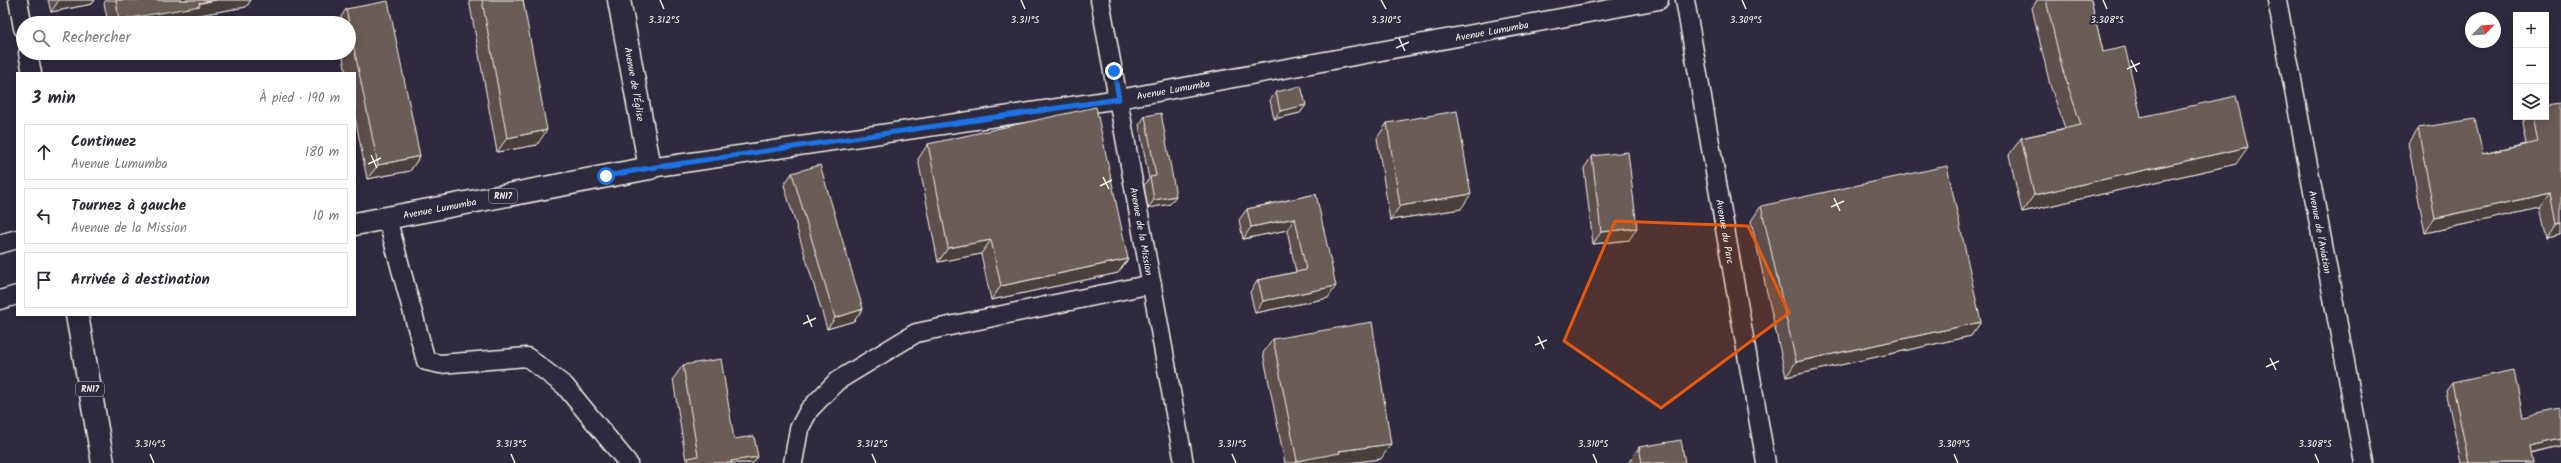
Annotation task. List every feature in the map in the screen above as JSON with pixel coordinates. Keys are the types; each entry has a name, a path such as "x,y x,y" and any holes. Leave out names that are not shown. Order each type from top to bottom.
{"main road":[{"name":"Avenue de l'Église","path":"619,0 650,168"},
{"name":"Avenue Lumumba","path":"356,224 650,168"},
{"name":"RN17","path":"77,316 103,463"}],"street":[{"path":"18,0 21,16"},
{"name":"Avenue de la Mission","path":"1100,0 1184,463"},
{"name":"Avenue Lumumba","path":"650,168 1119,99 1659,0"},
{"name":"Avenue du Parc","path":"1685,0 1766,463"},
{"name":"Avenue de l'Aviation","path":"2277,0 2364,463"},
{"path":"29,60 32,72"},
{"path":"387,218 426,361 440,364 527,356 565,386 628,463"},
{"path":"0,244 16,239"},
{"path":"793,463 799,429 809,410 837,381 916,333 1152,284"},
{"path":"0,300 16,295"}],"highlighted area":[{"path":"1615,221 1748,226 1789,313 1661,408 1564,341"}],"building":[{"path":"116,0 216,0 199,3 200,6 142,16 118,16"},
{"path":"482,0 523,0 547,130 507,138"},
{"path":"2046,0 2091,0 2103,52 2125,47 2141,117 2236,96 2248,147 2034,195 2021,138 2081,125 2062,68"},
{"path":"388,1 420,156 378,165 356,58 356,16 347,16 346,9"},
{"path":"1301,86 1306,105 1280,111 1276,92"},
{"path":"2561,104 2561,222 2557,223 2551,193 2435,218 2418,128 2475,119 2483,154 2538,142 2534,120 2549,120 2549,106"},
{"path":"1096,107 1128,259 1001,286 991,240 948,248 928,144"},
{"path":"1457,111 1471,194 1400,206 1387,123"},
{"path":"1161,113 1176,196 1154,200 1150,177 1156,176 1145,116"},
{"path":"1628,152 1637,228 1601,232 1592,156"},
{"path":"820,165 863,309 835,318 792,173"},
{"path":"1947,166 1981,322 1796,362 1761,206"},
{"path":"1316,194 1336,286 1263,301 1258,280 1306,270 1295,218 1251,227 1247,209"},
{"path":"1372,322 1391,444 1339,451 1340,453 1297,461 1273,339"},
{"path":"721,359 734,439 754,436 758,457 731,461 732,463 689,463 688,458 698,456 683,365"},
{"path":"2514,370 2523,417 2561,409 2561,439 2529,446 2532,463 2469,463 2452,383"},
{"path":"1681,440 1685,463 1642,463 1639,447"}],"route":[{"path":"606,176 650,168 1119,99 1114,71"}]}
